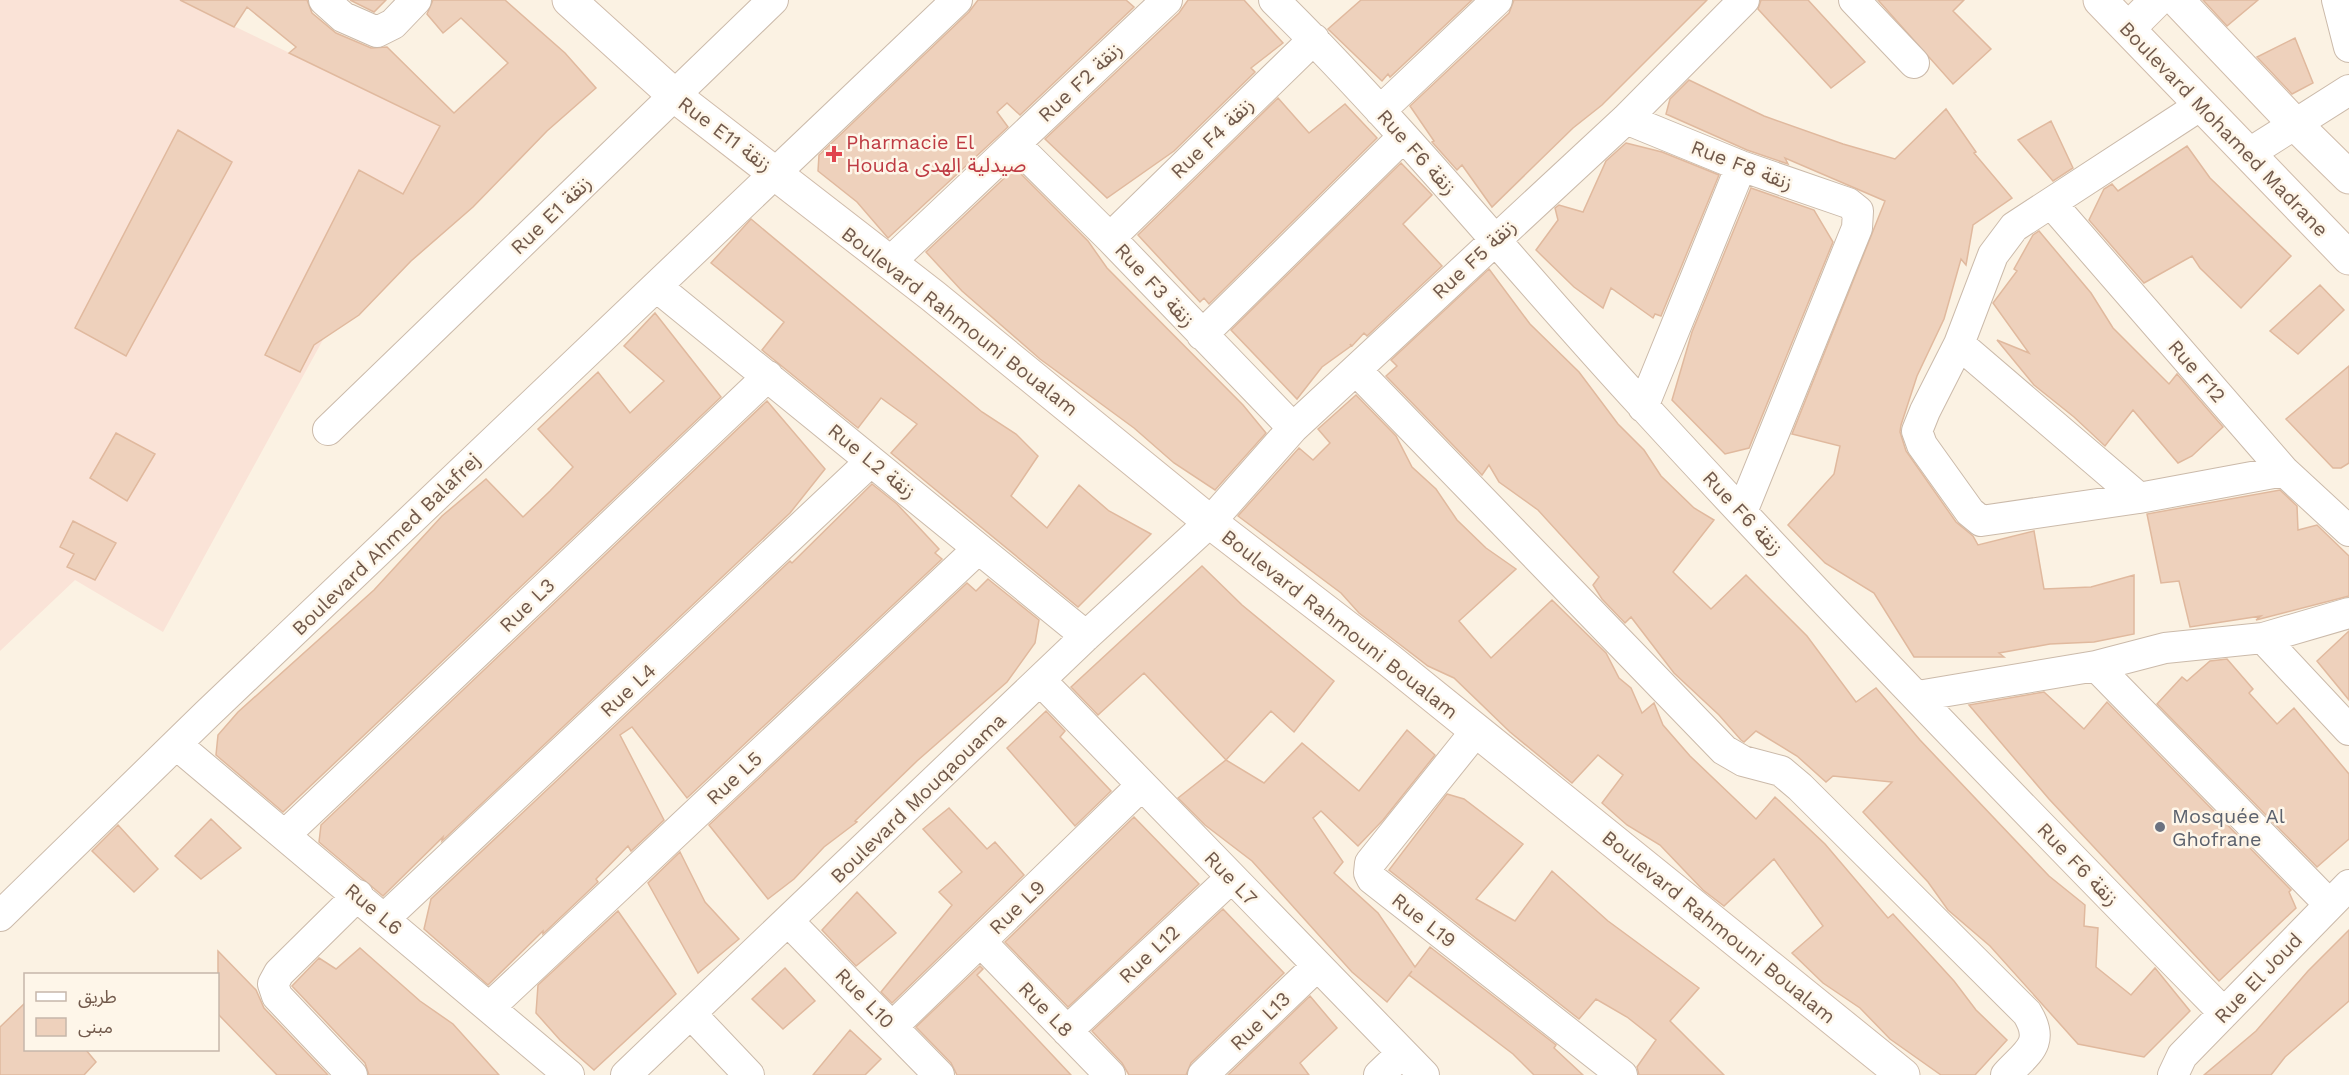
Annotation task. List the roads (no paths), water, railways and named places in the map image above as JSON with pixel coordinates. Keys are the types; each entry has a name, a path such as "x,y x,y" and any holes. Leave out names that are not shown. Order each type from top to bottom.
{"street":[{"path":"324,0 343,17 377,32 393,24 416,0"},
{"name":"Rue E11 زنقة","path":"569,0 675,96 774,175 957,0"},
{"name":"Rue E1 زنقة","path":"328,430 774,0"},
{"name":"Rue F6 زنقة","path":"1274,0 1314,39 1403,136 1643,407 2224,1013"},
{"path":"1380,111 1497,0"},
{"name":"Rue F5 زنقة","path":"1210,522 1293,428 1626,119 1744,0"},
{"path":"1854,0 1914,63"},
{"name":"Boulevard Mohamed Madrane","path":"2100,0 2349,258"},
{"path":"2128,29 2157,0"},
{"path":"2177,0 2294,123 2349,177"},
{"path":"2337,0 2349,47"},
{"name":"Rue F2 زنقة","path":"889,263 1162,2"},
{"name":"Rue F4 زنقة","path":"1110,238 1314,39"},
{"path":"2248,154 2349,90"},
{"path":"2201,105 2014,227 1993,255 1959,344 1924,411 1917,431 1922,445 1970,513 1981,521 2139,498 2284,471"},
{"name":"Rue F8 زنقة","path":"1626,119 1741,166 1848,204 1858,211 1857,228 1742,512"},
{"path":"1202,335 1403,136"},
{"name":"Rue F3 زنقة","path":"1015,144 1110,238 1293,428"},
{"path":"1643,407 1741,166"},
{"name":"Boulevard Rahmouni Boualam","path":"774,175 889,263 1903,1075"},
{"name":"Boulevard Ahmed Balafrej","path":"0,916 774,175"},
{"name":"Rue F12","path":"2052,204 2284,471 2349,531"},
{"name":"Rue L2 زنقة","path":"657,287 1086,636"},
{"path":"1959,344 2139,498"},
{"path":"1356,370 1724,750 1743,761 1781,771 1800,787 2027,1013 2037,1028 2035,1044 2006,1075"},
{"name":"Rue L3","path":"286,834 768,376"},
{"name":"Rue L4","path":"385,918 871,461"},
{"name":"Boulevard Mouqaouama","path":"626,1075 1086,636 1210,522"},
{"name":"Rue L5","path":"490,1007 978,549"},
{"path":"1918,696 2096,666 2165,648 2263,638 2349,613"},
{"path":"2263,638 2349,730"},
{"path":"2096,666 2339,895"},
{"name":"Rue L7","path":"1041,681 1424,1075"},
{"name":"Rue L19","path":"1476,731 1370,863 1369,873 1381,886 1622,1075"},
{"name":"Rue L6","path":"177,745 286,834 569,1075"},
{"name":"Rue L9","path":"892,1027 1141,786"},
{"name":"Rue L12","path":"1067,1031 1231,878"},
{"path":"352,1075 277,996 273,984 279,973 358,895"},
{"name":"Rue El Joud","path":"2173,1075 2182,1056 2339,895"},
{"name":"Rue L10","path":"789,921 939,1075"},
{"name":"Rue L8","path":"981,942 1110,1075"},
{"name":"Rue L13","path":"1203,1075 1317,966"},
{"path":"691,1014 748,1075"},
{"path":"1379,1075 1402,1053"}],"place":[{"name":"Pharmacie El Houda صيدلية الهدى","path":"834,154"},
{"name":"Mosquée Al Ghofrane","path":"2160,827"}]}
